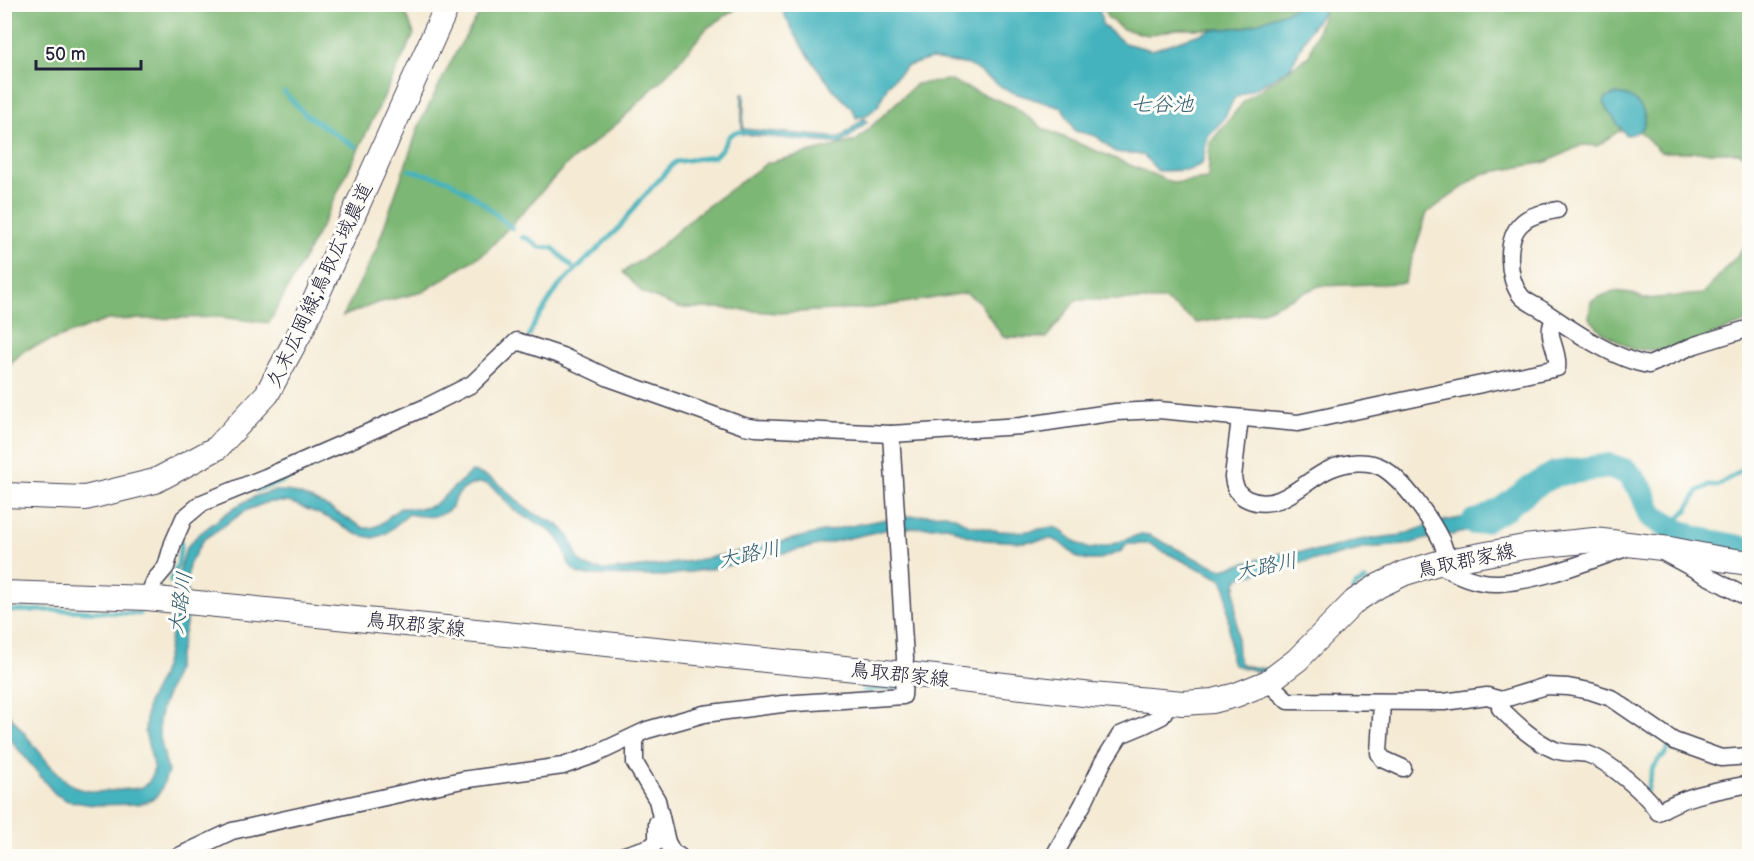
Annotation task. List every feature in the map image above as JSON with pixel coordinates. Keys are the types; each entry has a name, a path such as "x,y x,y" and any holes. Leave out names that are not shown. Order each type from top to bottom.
{"main road":[{"name":"久末広岡線;鳥取広域農道","path":"4,495 85,498 155,481 217,448 267,394 302,329 448,4"},
{"name":"鳥取郡家線","path":"4,593 192,602 1183,703 1213,701 1236,696 1268,682 1297,660 1355,601 1378,586 1405,573 1444,562 1524,548 1594,540 1644,545 1749,563"}],"street":[{"path":"1557,210 1524,220 1516,229 1511,249 1511,271 1521,296 1585,338 1634,361 1649,365 1695,345 1749,328"},
{"path":"158,599 155,580 166,567 172,543 184,518 202,503 445,398 472,384 517,341 562,356 609,378 744,426 891,434 1021,426 1116,412 1159,410 1298,423 1557,368 1550,333 1550,326 1555,318"},
{"path":"1240,418 1233,477 1234,484 1242,496 1252,501 1272,501 1298,490 1327,470 1340,465 1363,462 1375,465 1384,469 1402,485 1429,519 1442,541 1444,562"},
{"path":"179,856 232,831 462,780 563,766 594,755 647,730 709,713 782,704 903,696 905,658 891,434"},
{"path":"1644,545 1749,599"},
{"path":"1268,682 1288,702 1444,702 1487,696 1501,700 1546,686 1568,687 1611,698 1674,741 1721,758 1749,756"},
{"path":"1501,700 1500,708 1532,737 1557,751 1588,755 1641,791 1658,812 1671,804 1749,784"},
{"path":"1054,856 1120,735 1162,716 1169,702"},
{"path":"1382,702 1379,753 1383,759 1403,768"},
{"path":"635,736 635,763 657,800 667,842 673,853 679,856"},
{"path":"621,856 650,847 657,842 659,812"}],"green space":[{"path":"5,4 403,5 414,34 321,227 269,323 220,317 107,320 25,350 5,368"},
{"path":"485,5 742,5 707,28 675,66 619,122 564,167 486,252 423,292 377,303 343,316 376,250 420,123 457,50"},
{"path":"1103,5 1310,5 1276,24 1226,29 1177,29 1148,35 1123,29 1107,17"},
{"path":"1329,5 1749,5 1749,162 1739,152 1661,152 1636,128 1622,129 1597,146 1582,145 1546,162 1482,174 1427,213 1404,283 1319,286 1261,312 1197,323 1165,300 1076,300 1046,338 1003,337 979,302 966,293 872,308 777,313 719,308 679,308 643,293 623,272 656,250 698,213 767,163 856,141 916,84 948,80 1015,107 1044,129 1173,183 1208,179 1210,143 1245,100 1309,56 1325,9"},
{"path":"1749,242 1749,321 1670,351 1632,349 1602,332 1589,318 1591,301 1613,291 1631,293 1645,299 1703,294"}],"water":[{"name":"七谷池","path":"785,4 1099,5 1102,24 1124,43 1152,50 1212,30 1246,27 1293,9 1297,5 1328,5 1309,31 1291,67 1260,86 1235,97 1223,120 1208,136 1202,164 1189,170 1158,171 1143,155 1115,152 1096,136 1075,131 1062,108 1008,91 969,65 931,59 907,66 888,85 878,106 867,115 856,118 853,110 833,89 798,40 781,8"},
{"path":"742,94 744,94 743,129 840,138 864,118 867,122 841,144 742,134"},
{"path":"1616,94 1626,96 1641,107 1645,121 1636,133 1626,135 1607,110 1604,103 1606,98"},
{"path":"471,472 495,481 527,509 563,529 582,563 595,569 608,570 687,562 871,522 908,516 946,514 969,525 999,531 1022,532 1052,527 1059,529 1089,549 1107,546 1141,534 1149,535 1222,569 1287,552 1319,551 1359,540 1402,535 1438,522 1489,513 1501,505 1510,510 1492,524 1477,529 1452,535 1444,534 1405,545 1366,548 1323,559 1292,563 1239,578 1235,587 1238,657 1240,663 1246,666 1267,669 1264,673 1233,665 1226,588 1221,579 1151,544 1129,544 1122,551 1098,560 1088,560 1078,558 1052,539 1023,542 984,540 965,535 948,526 889,529 717,568 664,576 581,575 569,564 563,546 556,536 517,512 496,490 484,483 477,483 462,490 452,507 442,514 426,517 409,514 385,534 373,538 356,534 329,518 297,505 288,502 268,502 247,510 203,540 189,565 188,615 175,673 159,721 159,733 168,772 156,797 140,804 93,805 68,801 55,794 5,733 4,708 49,764 67,782 79,789 97,792 140,788 148,783 154,767 145,732 146,717 148,702 161,676 167,657 172,629 173,588 186,548 198,535 235,507 256,496 273,491 287,491 301,495 364,528 375,527 401,508 424,508 434,505"}],"waterway":[{"path":"284,92 306,115 356,147"},
{"path":"529,336 534,324 559,286 620,227 636,205 675,162 715,156 729,136 735,132 746,132"},
{"path":"409,170 448,180 478,199 512,228"},
{"path":"522,237 529,239 539,247 553,248 572,267"},
{"path":"256,490 281,482 339,454"},
{"path":"1744,465 1750,464"},
{"name":"大路川","path":"1474,522 1483,520 1503,509 1532,487 1555,474 1609,466 1627,472 1642,491 1652,516 1674,530 1695,539 1750,550"},
{"path":"1675,522 1688,509 1698,491 1708,486 1717,486 1741,471"},
{"path":"178,587 170,581 178,564 181,542"},
{"path":"1352,591 1355,586 1366,580"},
{"path":"4,611 64,610 140,614"},
{"path":"863,691 896,687"},
{"path":"1647,791 1652,770 1671,744"}]}
